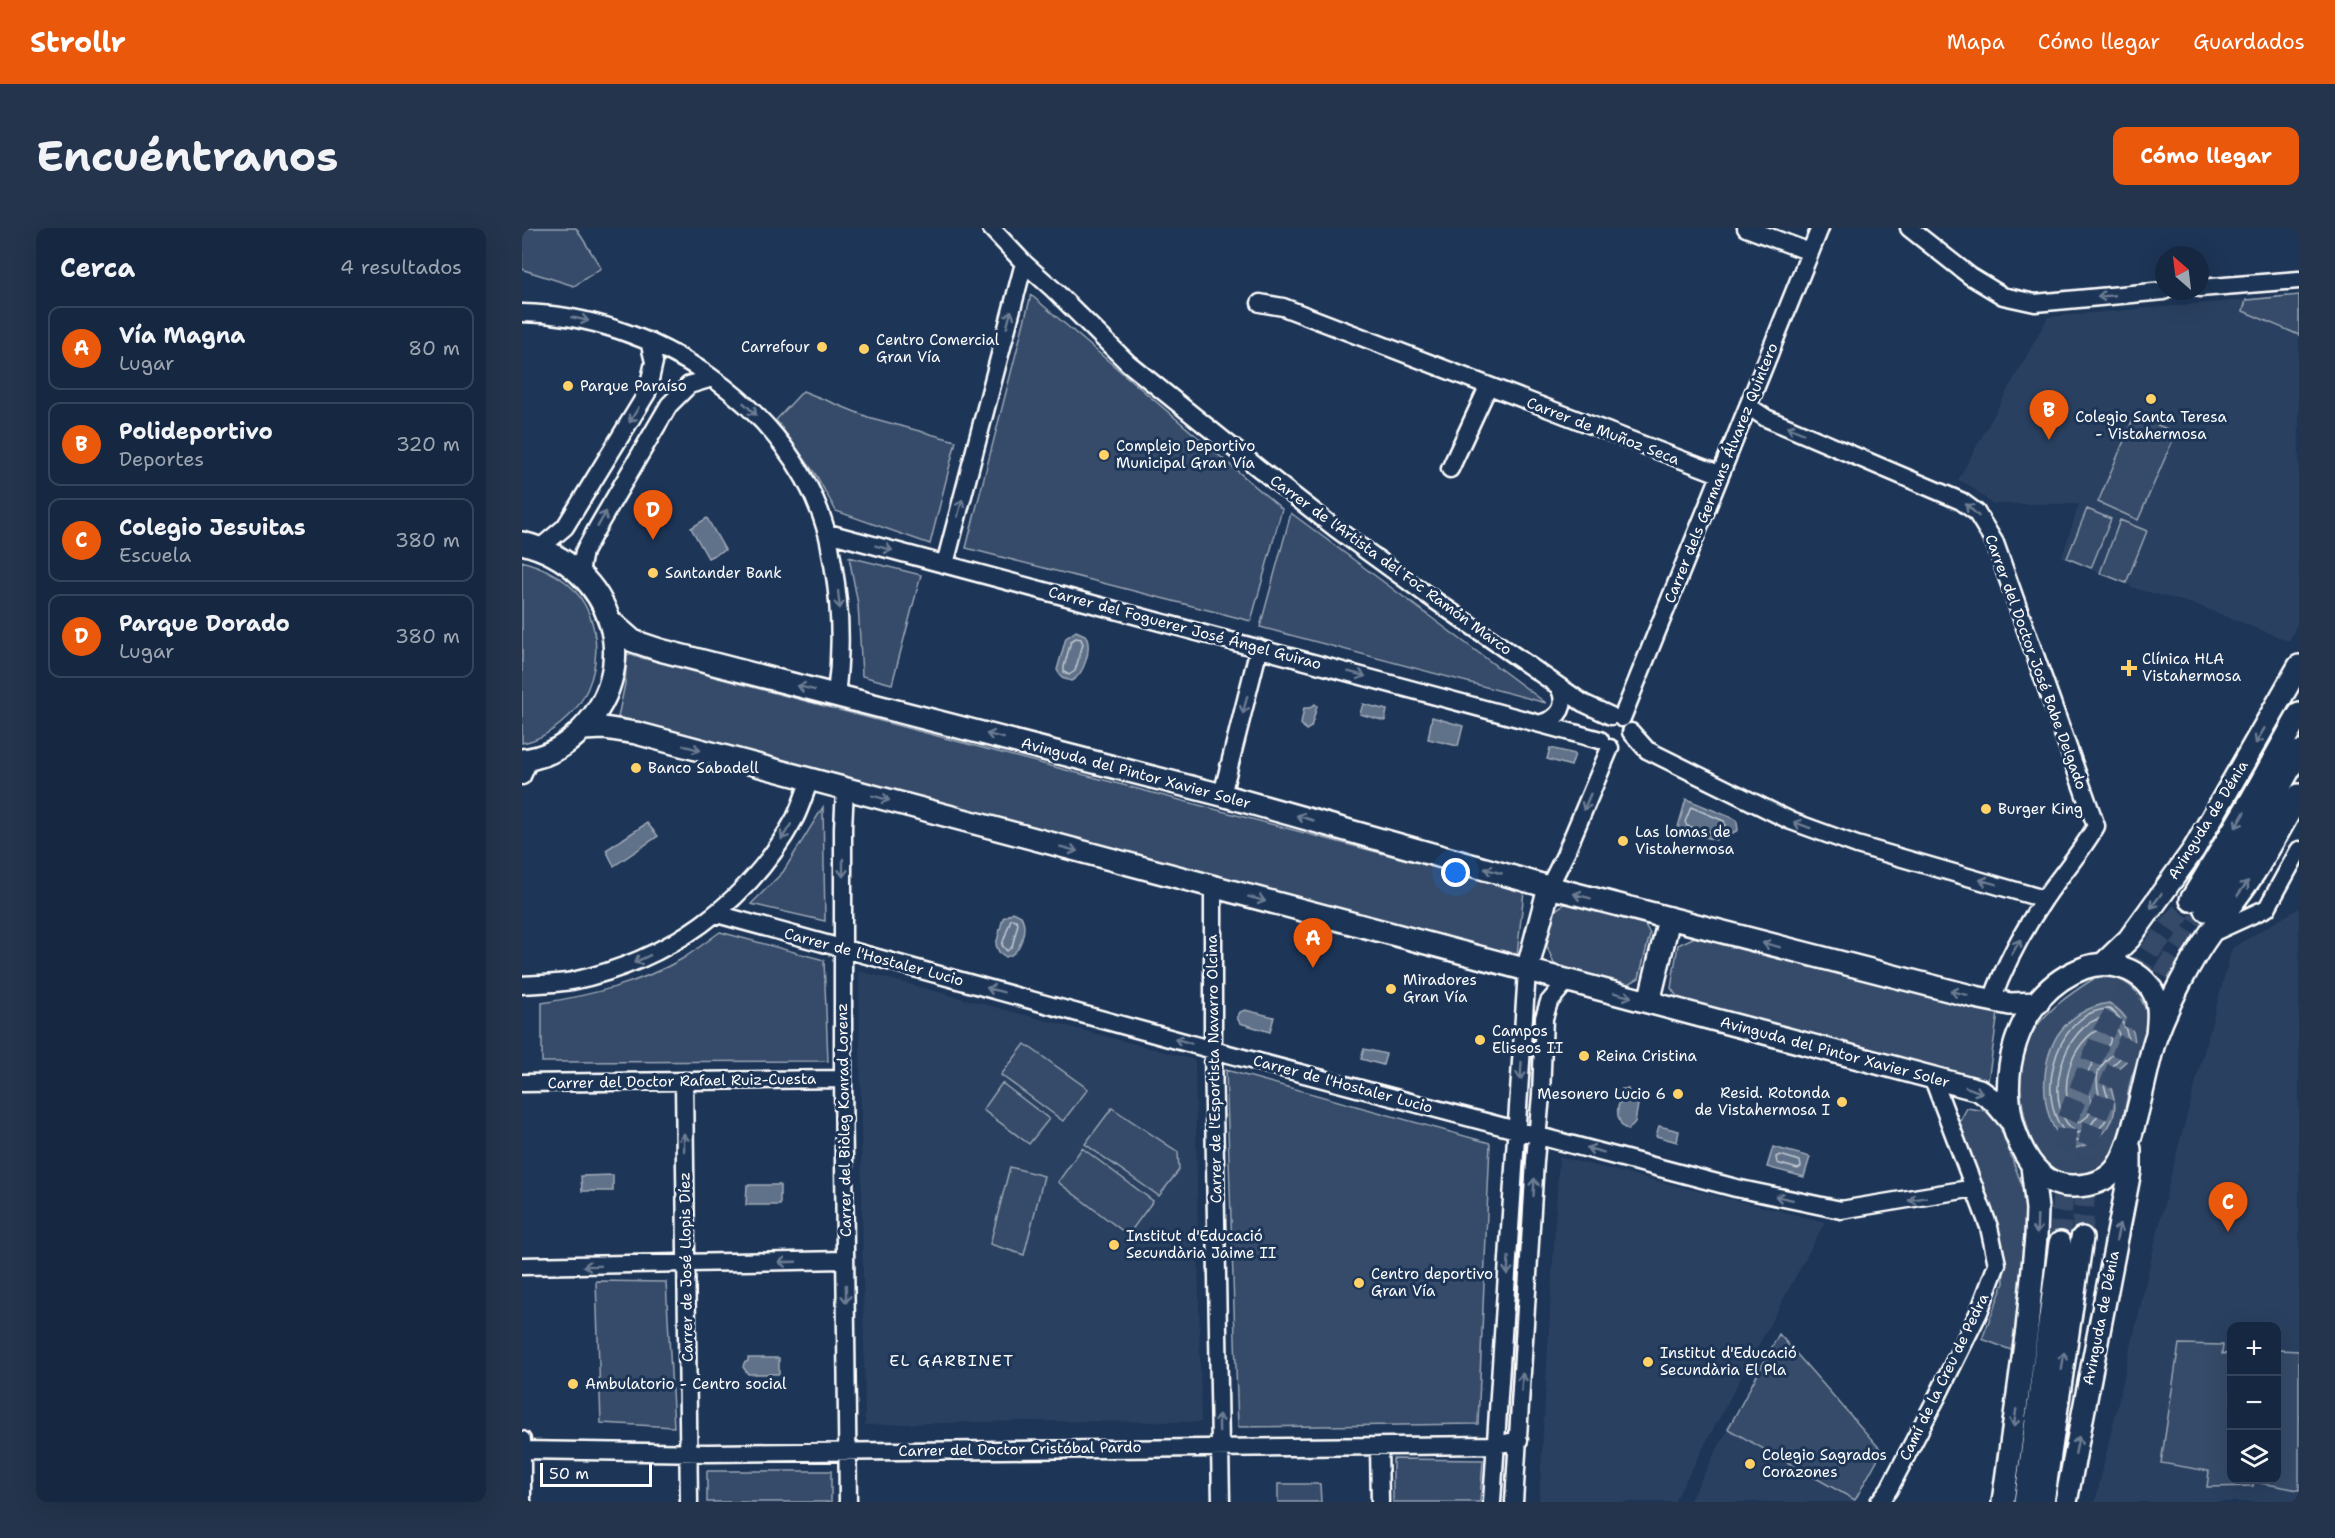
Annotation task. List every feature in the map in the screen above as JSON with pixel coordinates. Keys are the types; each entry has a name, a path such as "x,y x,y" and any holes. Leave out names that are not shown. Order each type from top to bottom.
{"main road":[{"path":"524,765 558,748 583,729 594,716 609,685 613,668 614,644 609,620 597,594 580,572 555,554 531,545"},
{"name":"Avinguda del Pintor Xavier Soler","path":"609,620 633,641 660,650 1222,795 1669,919 1992,1000 2010,1004 2038,1003"},
{"name":"Avinguda de Dénia","path":"2103,964 2129,939 2194,849 2299,666"},
{"name":"Avinguda de Dénia","path":"2299,714 2199,905 2252,837 2299,752"},
{"name":"Avinguda del Pintor Xavier Soler","path":"583,729 604,728 636,733 1978,1090 1994,1101 2010,1120"},
{"name":"Avinguda de Dénia","path":"2157,1034 2158,1006 2149,986 2134,972 2116,965 2103,964 2083,968 2057,983 2038,1003 2023,1026 2013,1048 2007,1076 2010,1120 2032,1166 2053,1183 2068,1186 2092,1184 2105,1179 2116,1170 2131,1133 2157,1034 2178,987 2209,935 2254,873 2299,795"},
{"name":"Carrer dels Germans Álvarez Quintero","path":"1527,971 1549,887"},
{"path":"1649,1002 1669,919"},
{"name":"Avinguda de Dénia","path":"2066,1502 2130,1171 2131,1133"},
{"name":"Avinguda de Dénia","path":"2003,1502 2027,1329 2036,1237 2037,1209 2032,1166"},
{"name":"Avinguda de Dénia","path":"2043,1502 2082,1238"},
{"path":"2025,1502 2060,1243"}],"street":[{"name":"Carrer de l'Artista del Foc Ramón Marco","path":"991,228 1128,363 1257,467 1399,575 1584,703 1609,729"},
{"path":"1746,228 1810,252"},
{"name":"Carrer dels Germans Álvarez Quintero","path":"1549,887 1564,857 1609,729 1748,406 1820,228"},
{"path":"1909,228 1970,276 2003,296 2035,303 2155,292"},
{"path":"945,564 1024,263"},
{"path":"2209,287 2299,280"},
{"name":"Carrer de Muñoz Seca","path":"1260,303 1282,307 1719,474"},
{"path":"522,313 577,318 614,327 649,341 685,360 712,378 762,422 804,479 828,533 841,616 840,669 836,695"},
{"path":"531,545 565,527 647,393 654,362 649,341"},
{"path":"580,572 584,552 669,405 689,385 712,378"},
{"path":"1450,469 1488,387"},
{"name":"Carrer del Doctor José Babe Delgado","path":"1748,406 1766,417 1961,501 1976,512 1995,543 2096,826 2082,849 2044,899 2003,970 1992,1000"},
{"name":"Carrer del Foguerer José Ángel Guirao","path":"828,533 1542,723 1609,729"},
{"path":"1222,795 1259,648"},
{"path":"1542,723 1553,720 1559,714 1563,702 1559,687"},
{"path":"1609,729 1630,726 1631,732 1647,750 1791,821 1857,845 2044,899"},
{"path":"1609,729 1625,746 1631,732"},
{"path":"522,985 570,981 623,968 672,945 717,914 747,885 773,853 795,817 810,780"},
{"name":"Carrer del Biòleg Konrad Lorenz","path":"845,789 842,949 848,1502"},
{"path":"2209,935 2267,908 2299,849"},
{"name":"Carrer de l'Esportista Navarro Olcina","path":"1213,887 1213,1050 1221,1502"},
{"name":"Carrer de l'Hostaler Lucio","path":"717,914 1213,1050 1737,1188 1841,1210 1975,1188"},
{"path":"1492,1502 1518,1129 1524,986 1527,971"},
{"path":"1514,1502 1544,1018 1549,1002 1566,982"},
{"name":"Camí de la Creu de Pedra","path":"1879,1502 1889,1489 1936,1399 1979,1312 1997,1264 1989,1227 1952,1134 1933,1078"},
{"name":"Carrer del Doctor Rafael Ruiz-Cuesta","path":"522,1083 843,1079"},
{"name":"Carrer de José Llopis Díez","path":"684,1081 689,1502"},
{"path":"522,1266 845,1260"},
{"path":"522,1440 522,1502"},
{"name":"Carrer del Doctor Cristóbal Pardo","path":"522,1449 688,1452 848,1451 1496,1445 1519,1440"},
{"path":"1379,1446 1380,1502"}],"shaded area":[{"path":"522,228 576,228 601,268 574,286 524,270 522,268"},
{"name":"Complejo Deportivo Municipal Gran Vía","path":"1031,295 1282,509 1251,621 966,548"},
{"name":"Colegio Santa Teresa - Vistahermosa","path":"2299,295 2299,620 2289,641 2197,605 2137,589 2062,557 2079,504 1992,504 1969,485 1958,480 2048,317"},
{"path":"2299,295 2299,335 2243,311 2246,300"},
{"path":"803,391 868,417 956,441 930,544 836,511 816,475 776,420"},
{"path":"2135,415 2176,433 2138,520 2098,502"},
{"path":"2087,509 2111,519 2091,568 2067,558"},
{"path":"1291,513 1546,703 1260,627"},
{"path":"2120,520 2147,531 2126,583 2100,573"},
{"path":"849,557 921,575 892,684 862,676 858,604"},
{"path":"522,561 556,576 567,583 580,597 589,614 596,651 594,670 579,705 551,731 534,740 522,743"},
{"path":"627,654 1524,891 1517,955 618,717 625,684"},
{"path":"823,807 825,921 751,904 783,872"},
{"path":"1566,903 1643,921 1650,934 1639,978 1627,985 1554,964 1547,946 1552,912"},
{"path":"2299,908 2299,1502 2095,1502 2171,1174 2232,948"},
{"path":"720,932 824,960 828,1061 542,1062 542,1003 631,982 682,959"},
{"path":"1695,937 1998,1013 1988,1081 1680,1001 1671,988 1678,945"},
{"path":"859,971 1195,1060 1201,1422 1020,1421 865,1425"},
{"path":"2095,978 2114,978 2130,986 2141,1000 2148,1026 2112,1152 2101,1167 2086,1174 2074,1175 2050,1167 2043,1161 2034,1146 2025,1117 2020,1067 2026,1042 2039,1022 2066,998"},
{"path":"1025,1044 1088,1089 1063,1121 1001,1075"},
{"name":"Centro deportivo Gran Vía","path":"1226,1070 1490,1143 1478,1424 1238,1427"},
{"path":"1002,1083 1049,1119 1029,1144 983,1110"},
{"path":"1112,1108 1178,1152 1179,1170 1159,1196 1085,1144"},
{"path":"1967,1108 1986,1111 2000,1127 2023,1188 2033,1229 2011,1350 1982,1339 2004,1283 2002,1242 1963,1146 1959,1123"},
{"path":"1082,1148 1153,1201 1128,1235 1058,1182"},
{"name":"Institut d'Educació Secundària El Pla","path":"1559,1157 1825,1222 1674,1502 1539,1502"},
{"path":"1010,1167 1044,1176 1024,1255 990,1244"},
{"path":"596,1281 666,1282 674,1427 601,1423"},
{"path":"1779,1334 1882,1451 1855,1500 1728,1429"},
{"path":"2179,1344 2223,1345 2222,1354 2227,1353 2227,1484 2253,1484 2253,1486 2207,1487 2209,1471 2161,1463"},
{"path":"2281,1350 2299,1351 2299,1490 2266,1484 2281,1484"},
{"name":"Colegio Sagrados Corazones","path":"1728,1429 1855,1500 1853,1502 1689,1502"},
{"path":"1393,1459 1483,1460 1480,1502 1393,1502"},
{"path":"707,1471 831,1471 831,1502 707,1502"},
{"path":"1278,1484 1320,1484 1321,1502 1278,1502"}],"water":[{"path":"707,518 725,550 708,558 691,528"},
{"path":"1076,631 1085,635 1088,654 1080,673 1071,681 1062,678 1057,670 1066,638"},
{"path":"1315,704 1317,706 1311,727 1306,730 1301,724 1304,708 1310,708"},
{"path":"1363,704 1387,710 1385,721 1360,714"},
{"path":"1432,717 1463,726 1458,746 1428,739"},
{"path":"1550,748 1575,754 1571,766 1547,759"},
{"path":"1686,799 1735,819 1738,830 1729,835 1722,833 1716,840 1680,830 1678,827"},
{"path":"647,823 658,836 614,866 606,850"},
{"path":"1013,912 1021,916 1023,921 1022,940 1016,951 1006,957 999,952 996,945 1003,918"},
{"path":"2109,1003 2127,1019 2131,1026 2134,1034 2134,1049 2130,1057 2112,1074 2110,1079 2115,1108 2110,1124 2092,1142 2076,1148 2061,1138 2048,1114 2045,1083 2049,1053 2062,1029 2072,1019 2096,1006"},
{"path":"1245,1010 1274,1017 1270,1032 1240,1023 1237,1018 1240,1012"},
{"path":"1364,1049 1386,1054 1383,1065 1361,1059"},
{"path":"1622,1089 1628,1089 1630,1095 1639,1099 1635,1122 1628,1130 1619,1120 1618,1106 1621,1100 1619,1093"},
{"path":"1659,1126 1679,1131 1677,1142 1656,1136"},
{"path":"1773,1147 1810,1157 1804,1177 1767,1167"},
{"path":"613,1175 613,1191 582,1191 581,1176"},
{"path":"747,1185 780,1185 780,1205 746,1205"},
{"path":"748,1358 779,1358 779,1374 748,1374 743,1367"}],"tunnel":[{"path":"2060,1243 2067,1120 2103,1033 2151,950 2191,900"},
{"path":"2082,1238 2087,1151 2093,1126 2140,1013 2167,967 2206,910"}],"place":[{"name":"Carrefour","path":"822,347"},
{"name":"Centro Comercial Gran Vía","path":"864,349"},
{"name":"Parque Paraíso","path":"568,386"},
{"name":"Colegio Santa Teresa - Vistahermosa","path":"2151,399"},
{"name":"Polideportivo","path":"2049,440"},
{"name":"Complejo Deportivo Municipal Gran Vía","path":"1104,455"},
{"name":"Parque Dorado","path":"653,540"},
{"name":"Santander Bank","path":"653,573"},
{"name":"Clínica HLA Vistahermosa","path":"2129,668"},
{"name":"Banco Sabadell","path":"636,768"},
{"name":"Burger King","path":"1986,809"},
{"name":"Las lomas de Vistahermosa","path":"1623,841"},
{"name":"Vía Magna","path":"1313,968"},
{"name":"Miradores Gran Vía","path":"1391,989"},
{"name":"Campos Eliseos II","path":"1480,1040"},
{"name":"Reina Cristina","path":"1584,1056"},
{"name":"Mesonero Lucio 6","path":"1678,1094"},
{"name":"Resid. Rotonda de Vistahermosa I","path":"1842,1102"},
{"name":"Colegio Jesuitas","path":"2228,1232"},
{"name":"Institut d'Educació Secundària Jaime II","path":"1114,1245"},
{"name":"Centro deportivo Gran Vía","path":"1359,1283"},
{"name":"Institut d'Educació Secundària El Pla","path":"1648,1362"},
{"name":"Ambulatorio - Centro social","path":"573,1384"},
{"name":"Colegio Sagrados Corazones","path":"1750,1464"}],"district":[{"name":"EL GARBINET","path":"952,1360"}]}
